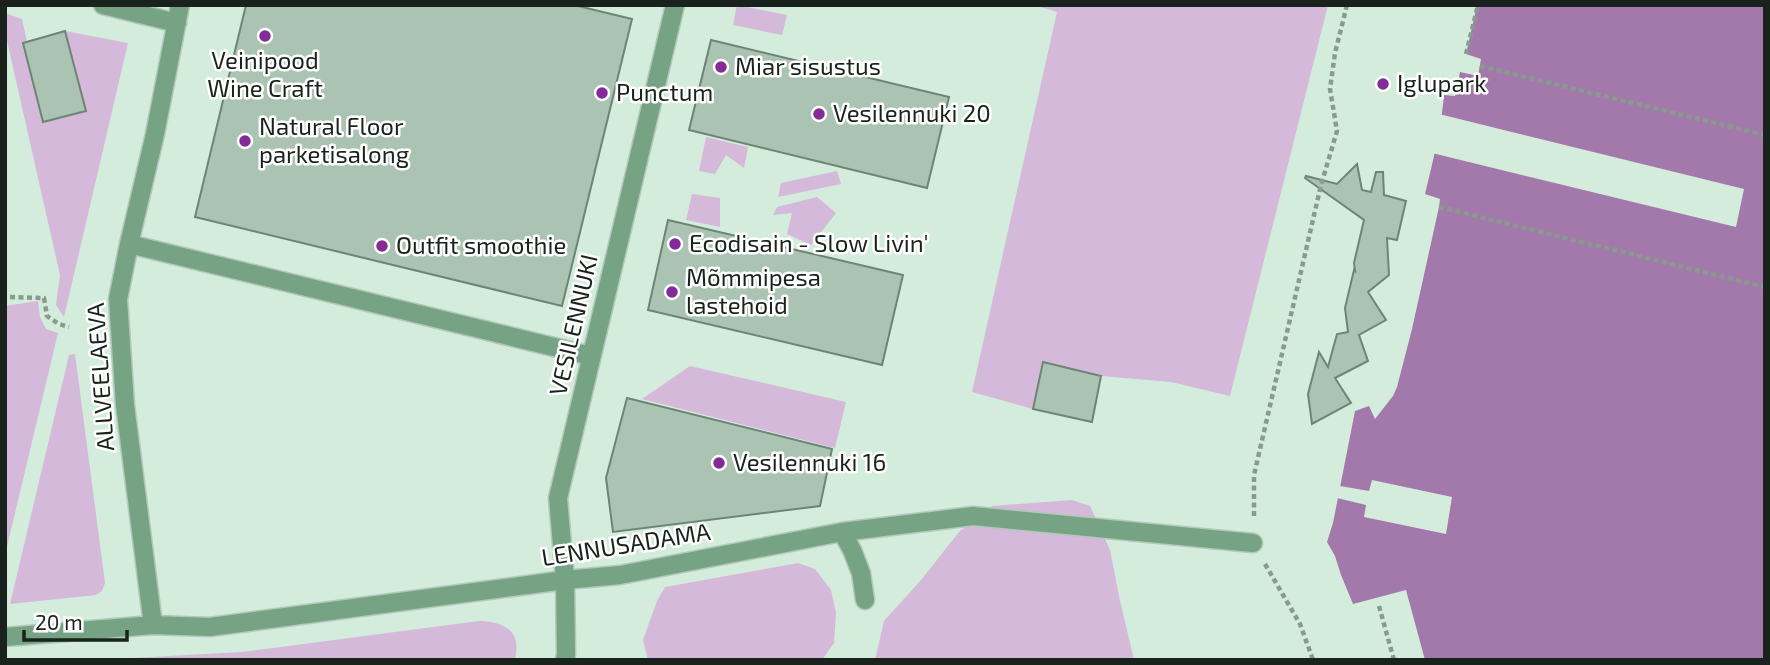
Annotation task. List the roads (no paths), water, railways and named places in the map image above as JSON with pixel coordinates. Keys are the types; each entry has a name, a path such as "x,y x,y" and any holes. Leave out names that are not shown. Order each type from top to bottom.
{"street":[{"path":"103,5 179,14"},
{"name":"VESILENNUKI","path":"565,660 565,580 558,498 675,5"},
{"name":"ALLVEELAEVA","path":"153,625 125,405 118,299 128,244 156,134 179,14"},
{"path":"128,244 592,356"},
{"name":"LENNUSADAMA","path":"5,637 153,625 210,627 620,575 842,531 973,516 1253,543"},
{"path":"842,531 861,573 865,600"}],"place":[{"name":"Veinipood Wine Craft","path":"265,36"},
{"name":"Miar sisustus","path":"721,67"},
{"name":"Iglupark","path":"1383,84"},
{"name":"Punctum","path":"602,93"},
{"name":"Vesilennuki 20","path":"819,114"},
{"name":"Natural Floor parketisalong","path":"245,141"},
{"name":"Ecodisain - Slow Livin'","path":"675,244"},
{"name":"Outfit smoothie","path":"382,246"},
{"name":"Mõmmipesa lastehoid","path":"672,292"},
{"name":"Vesilennuki 16","path":"719,463"}]}
